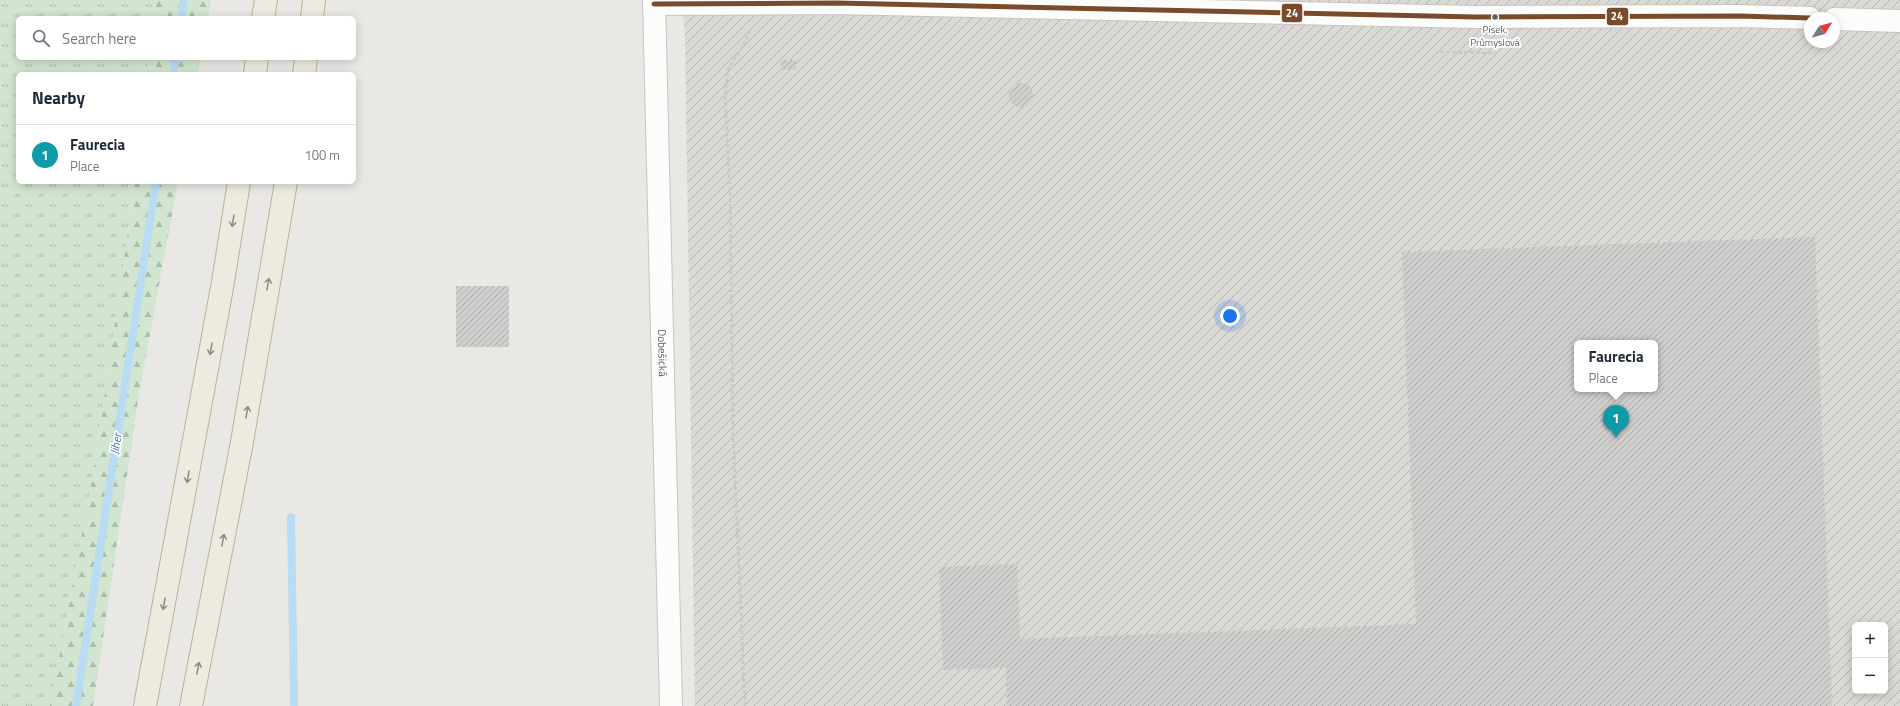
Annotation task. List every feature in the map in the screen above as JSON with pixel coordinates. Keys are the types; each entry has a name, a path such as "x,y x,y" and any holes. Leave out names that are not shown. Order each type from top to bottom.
{"highway":[{"path":"263,16 266,0"},
{"path":"312,16 314,0"},
{"path":"255,72 257,60"},
{"path":"304,72 306,60"},
{"path":"145,706 224,282 239,184"},
{"path":"191,706 242,442 286,184"}],"street":[{"path":"654,2 749,4 843,3 1475,16 1739,8 1804,17"},
{"name":"Dobešická","path":"654,2 671,706"},
{"path":"1840,19 1900,21"}],"path":[{"path":"745,706 733,429 730,189 725,99 728,69 743,46 750,30 749,4"},
{"path":"1440,52 1495,53"}],"shaded area":[{"path":"682,0 1900,0 1900,706 695,706 685,37"}],"green space":[{"path":"0,0 155,0 153,16 16,16 16,60 148,60 146,72 16,72 16,184 135,184 94,469 50,706 0,706"},
{"path":"155,0 211,0 208,16 153,16"},
{"path":"148,60 201,60 198,72 146,72"},
{"path":"135,184 178,184 139,394 93,706 50,706 94,469"}],"building":[{"path":"781,60 796,60 796,69 781,70"},
{"path":"1021,83 1030,86 1033,95 1030,104 1021,107 1012,104 1009,95 1012,86"},
{"path":"1815,237 1832,706 1007,706 1006,668 943,670 939,567 1017,564 1020,639 1416,624 1402,252"},
{"path":"456,286 509,286 509,347 456,347"}],"waterway":[{"name":"Jiher","path":"181,16 184,0"},
{"name":"Jiher","path":"173,72 175,60"},
{"name":"Jiher","path":"76,706 156,184"},
{"path":"291,517 294,706"}],"transit line":[{"name":"24","path":"654,4 836,3 1475,17 1740,16 1804,18"}],"place":[{"name":"Písek, Průmyslová","path":"1495,17"},
{"name":"Faurecia","path":"1616,438"}]}
